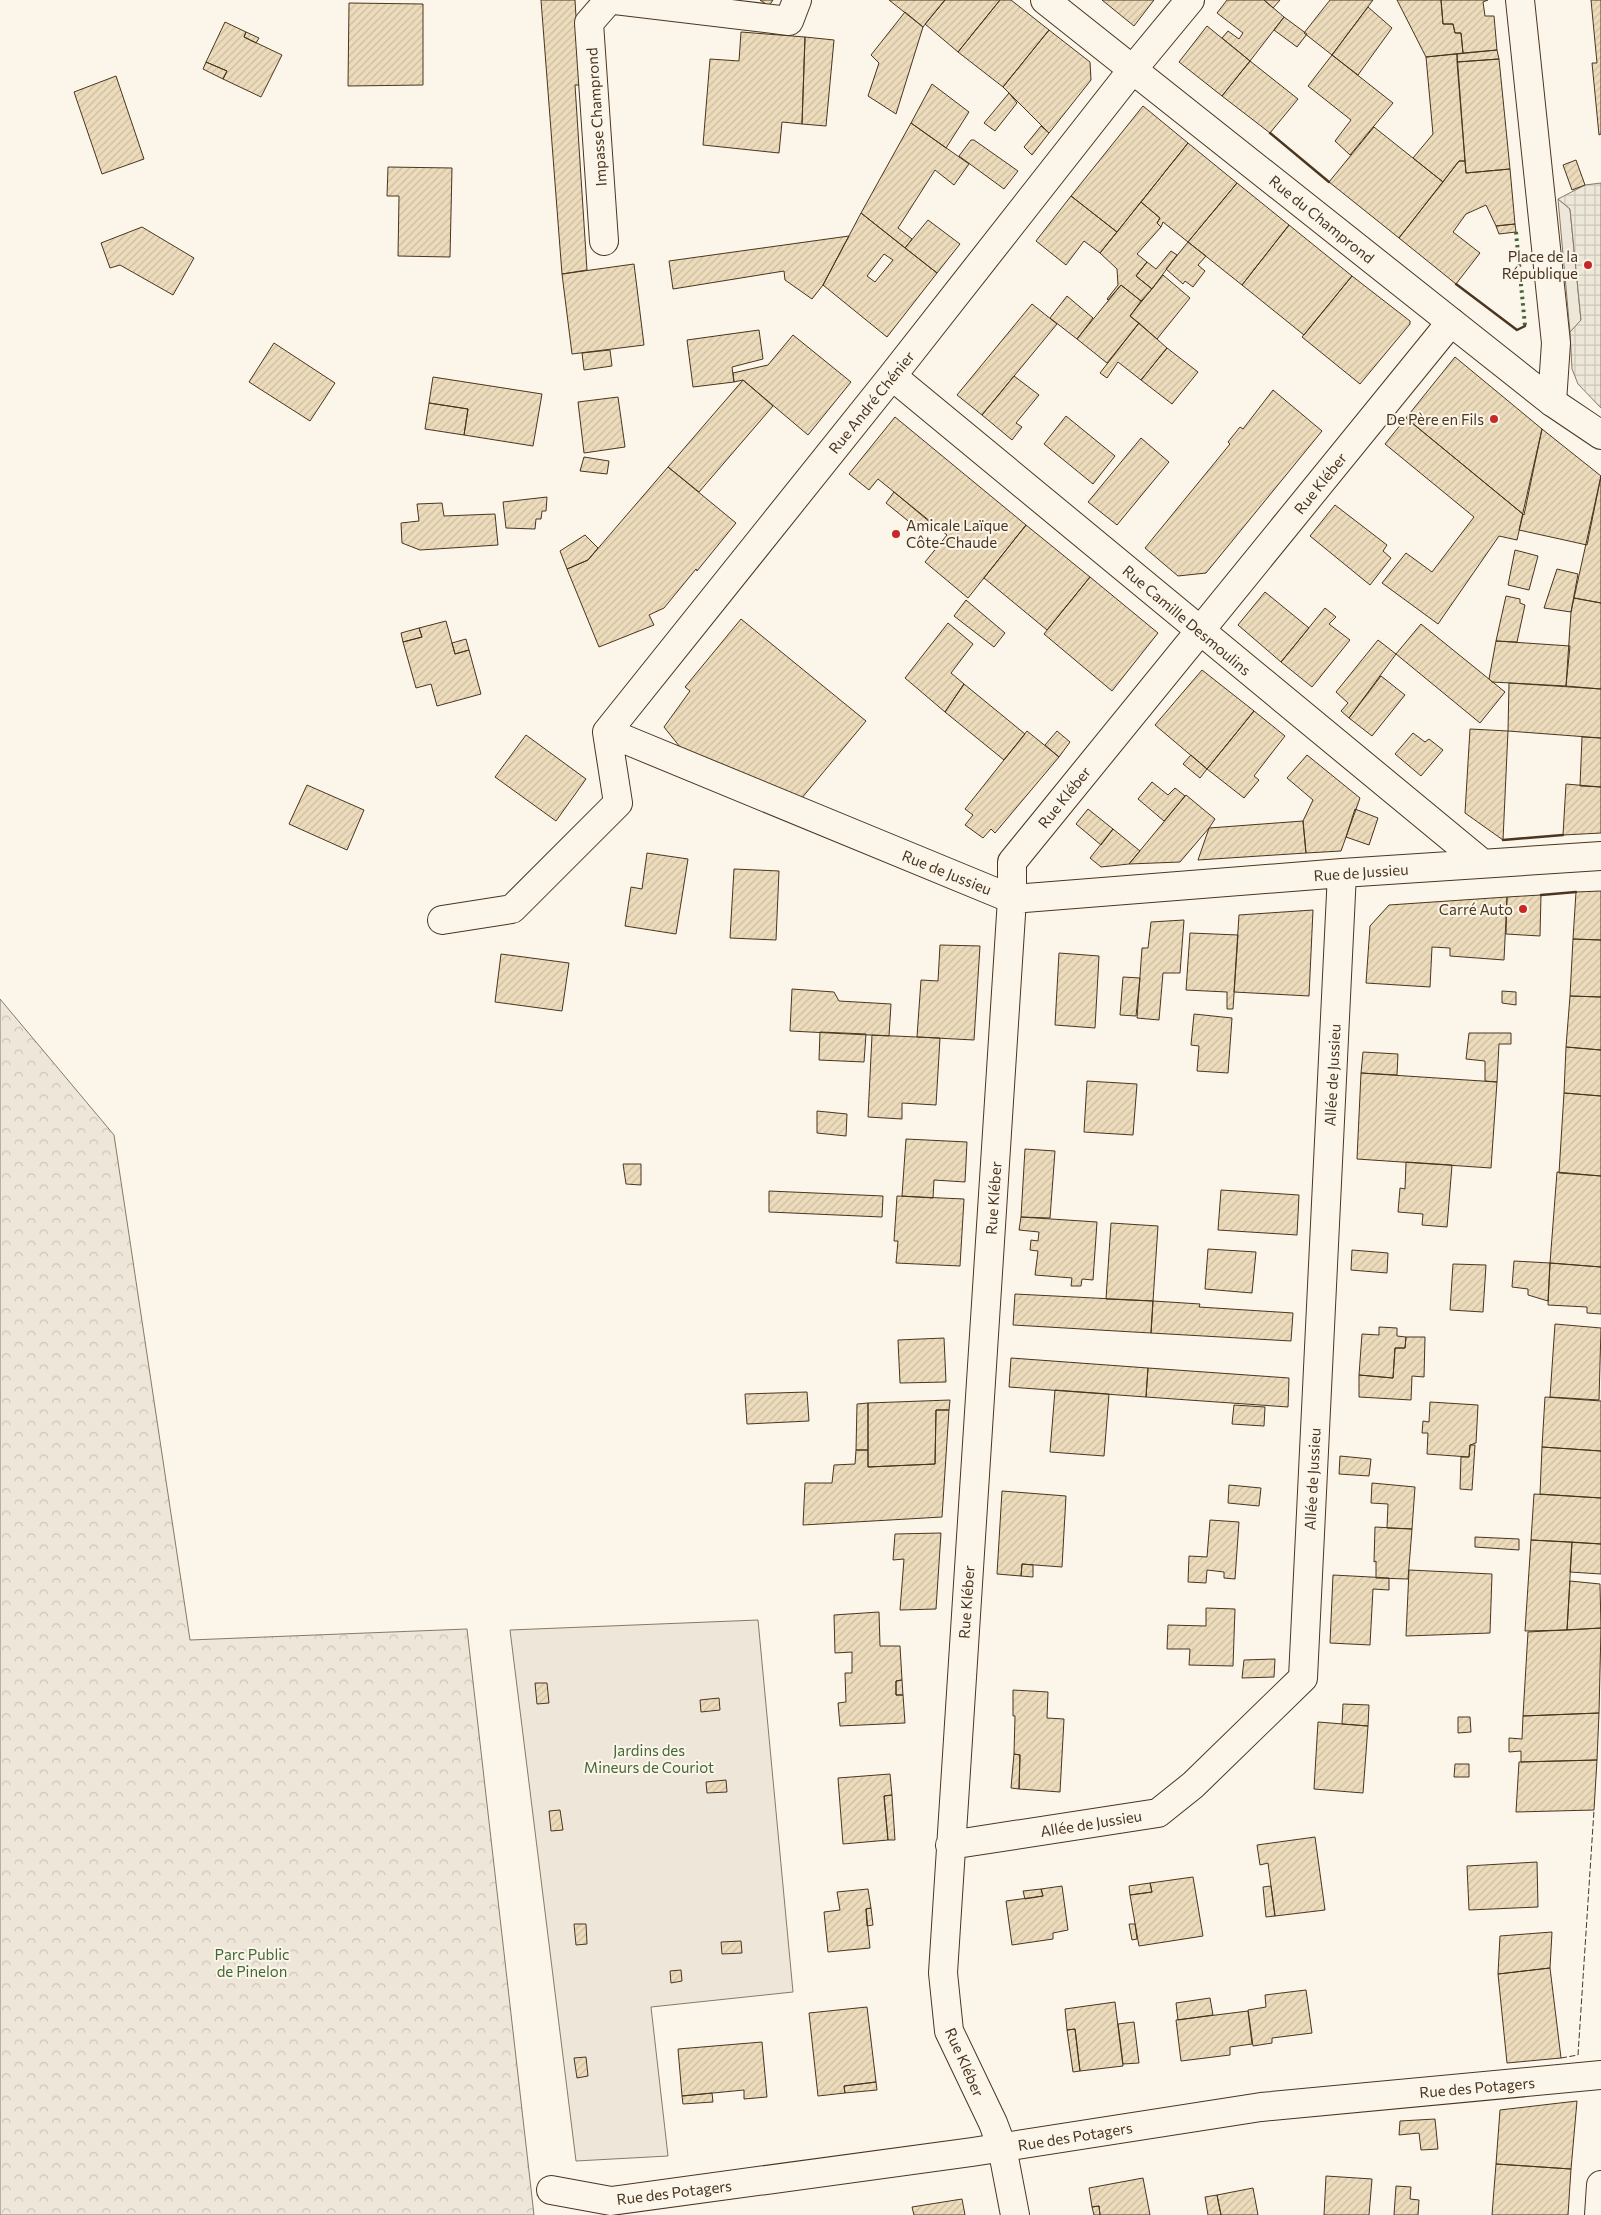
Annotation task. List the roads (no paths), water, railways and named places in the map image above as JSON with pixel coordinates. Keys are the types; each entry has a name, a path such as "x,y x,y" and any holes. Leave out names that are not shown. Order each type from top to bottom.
{"street":[{"name":"Impasse Champrond","path":"604,241 589,23 609,0"},
{"path":"615,0 789,21 797,0"},
{"name":"Rue du Champrond","path":"1045,0 1552,402 1601,435"},
{"name":"Rue André Chénier","path":"607,732 892,376 1133,69 1190,0"},
{"path":"1520,0 1556,343 1552,402"},
{"name":"Rue Kléber","path":"1015,2215 1002,2147 993,2124 948,2031 943,1972 1012,899 1012,862 1451,322"},
{"name":"Rue Camille Desmoulins","path":"892,376 1482,863"},
{"path":"442,920 512,909 618,803 607,732"},
{"name":"Rue de Jussieu","path":"607,732 1012,899 1342,872 1601,856"},
{"name":"Allée de Jussieu","path":"950,1845 1158,1813 1193,1786 1303,1678 1342,872"},
{"name":"Rue des Potagers","path":"551,2190 611,2201 1002,2147 1261,2107 1601,2076"},
{"path":"1599,2215 1601,2185"}],"place":[{"name":"Place de la République","path":"1588,265"},
{"name":"De Père en Fils","path":"1494,419"},
{"name":"Amicale Laïque Côte-Chaude","path":"896,534"},
{"name":"Carré Auto","path":"1523,909"}],"park label":[{"name":"Jardins des Mineurs de Couriot","path":"649,1758"},
{"name":"Parc Public de Pinelon","path":"252,1962"}]}
